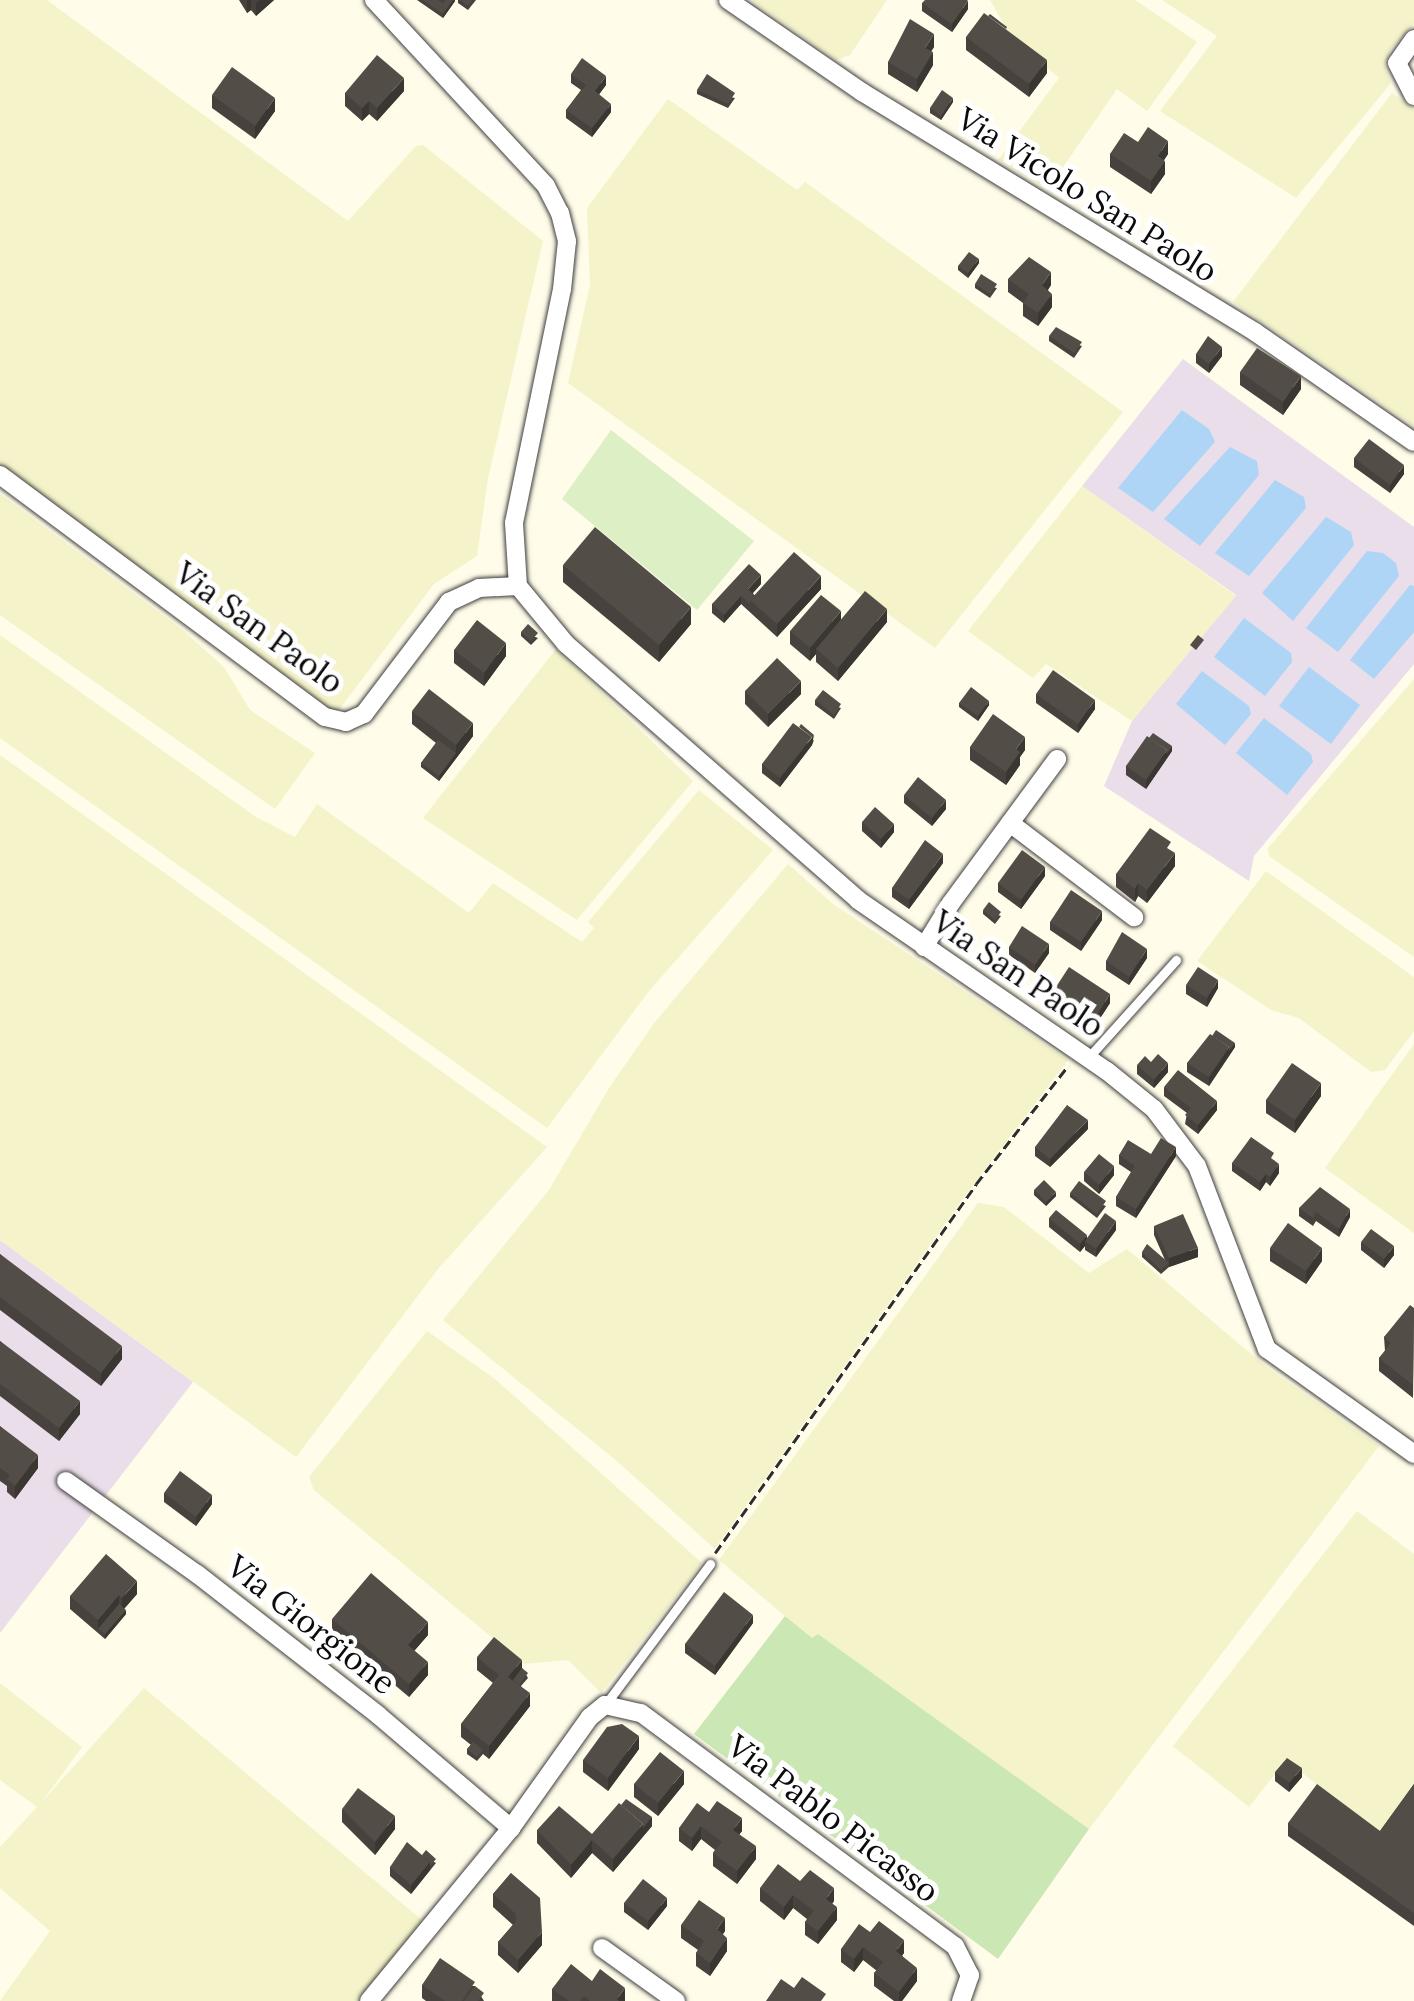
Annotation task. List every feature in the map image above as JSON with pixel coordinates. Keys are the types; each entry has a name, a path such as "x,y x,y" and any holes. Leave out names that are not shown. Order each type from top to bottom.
{"street":[{"path":"374,0 546,186 560,212 567,241 562,289 514,523 518,586"},
{"name":"Via Vicolo San Paolo","path":"728,0 862,92 1255,332 1414,442"},
{"path":"1414,38 1397,62 1414,96"},
{"name":"Via San Paolo","path":"0,476 326,717 346,722 364,714 449,602 479,588 518,586 566,644 858,900 1084,1055 1154,1109 1197,1166 1267,1349 1414,1454"},
{"path":"924,947 1057,759"},
{"path":"1010,823 1134,916"},
{"name":"Via Giorgione","path":"66,1481 197,1574 378,1714 511,1828"},
{"path":"369,2001 511,1828 590,1717 615,1706"},
{"name":"Via Pablo Picasso","path":"615,1706 641,1712 955,1946 970,1975 961,2001"},
{"path":"602,1948 676,2001"}],"lane":[{"path":"1084,1055 1176,960"},
{"path":"615,1706 710,1564"}],"path":[{"path":"710,1564 976,1184 1084,1055"}],"shaded area":[{"path":"1183,359 1414,527 1414,664 1254,856 1249,881 1104,786 1132,721 1236,595 1082,486"},
{"path":"0,1240 193,1382 0,1633"}],"green space":[{"path":"0,0 47,0 348,221 416,146 423,145 543,241 488,478 477,556 434,584 338,711 332,712 0,467"},
{"path":"751,0 887,0 850,55 836,60"},
{"path":"990,0 1135,0 1197,42 1147,111 1117,89 1048,189 998,160 1059,78 1012,38"},
{"path":"1162,0 1414,0 1414,24 1391,49 1385,65 1391,83 1296,198 1160,111 1217,36"},
{"path":"1392,93 1414,109 1414,426 1233,302"},
{"path":"668,99 797,190 805,182 1123,412 935,648 568,383 590,285 587,208"},
{"path":"611,430 754,541 697,610 562,499"},
{"path":"1082,486 1236,596 1132,721 1046,664 1033,678 968,631"},
{"path":"0,494 180,628 224,667 250,710 315,753 275,809 0,615"},
{"path":"0,635 256,817 295,837 317,804 469,913 493,883 582,942 594,928 588,922 699,790 773,850 649,991 547,1128 0,738"},
{"path":"556,649 693,781 577,920 423,818"},
{"path":"1414,679 1414,957 1269,856 1268,848"},
{"path":"0,755 547,1147 438,1269 296,1457 0,1240"},
{"path":"788,864 833,904 1068,1060 965,1196 715,1549 618,1462 443,1320 549,1190 609,1088 655,1022"},
{"path":"1266,871 1414,977 1414,1031 1385,1070 1371,1072 1299,1018 1271,1010 1197,961"},
{"path":"1414,1044 1414,1233 1325,1168"},
{"path":"978,1203 1004,1207 1089,1273 1127,1249 1269,1369 1379,1446 1089,1829 819,1635 812,1639 719,1560"},
{"path":"427,1331 495,1379 702,1563 601,1693 568,1660 524,1664 314,1490 309,1477"},
{"path":"1357,1511 1414,1554 1414,1791 1379,1834 1286,1760 1249,1807 1173,1746"},
{"path":"785,1616 812,1638 818,1634 1089,1829 998,1959 694,1734"},
{"path":"0,1683 82,1747 40,1804 144,1688 422,1920 359,2001 0,2001 50,1931 0,1888 0,1847 37,1807 0,1780"}],"water":[{"path":"1182,410 1209,429 1215,442 1153,512 1118,488"},
{"path":"1230,447 1257,461 1259,475 1200,546 1164,519"},
{"path":"1275,480 1304,497 1306,508 1249,576 1215,553"},
{"path":"1326,517 1351,532 1354,545 1293,621 1262,593"},
{"path":"1367,551 1383,553 1396,563 1399,576 1338,652 1306,628"},
{"path":"1410,585 1414,586 1414,632 1374,679 1350,660"},
{"path":"1244,618 1291,653 1292,662 1265,696 1214,657"},
{"path":"1309,667 1360,705 1331,744 1279,706"},
{"path":"1202,671 1249,706 1251,714 1225,745 1176,704"},
{"path":"1264,718 1311,754 1313,762 1287,795 1236,753"}],"building":[{"path":"423,0 443,3 453,0 443,14"},
{"path":"968,1 952,24 922,3"},
{"path":"984,13 1047,60 1029,84 966,37"},
{"path":"910,19 934,34 925,48 933,52 917,79 888,62"},
{"path":"377,55 404,78 377,108 369,101 362,108 345,93"},
{"path":"582,58 606,76 595,91 611,104 592,128 566,110 586,85 571,74"},
{"path":"232,67 275,98 255,126 212,95"},
{"path":"707,74 735,93 728,104 697,90"},
{"path":"942,90 953,98 941,116 930,108"},
{"path":"1148,127 1168,141 1158,156 1165,161 1151,181 1110,154 1124,133 1138,142"},
{"path":"969,252 979,259 968,273 958,266"},
{"path":"1029,257 1051,272 1042,285 1052,294 1038,313 1023,303 1029,294 1008,279"},
{"path":"981,274 997,284 990,294 975,284"},
{"path":"1056,327 1082,342 1074,353 1049,336"},
{"path":"1208,336 1222,347 1209,364 1196,354"},
{"path":"1257,348 1301,376 1283,402 1240,372"},
{"path":"1369,439 1404,465 1390,485 1354,458"},
{"path":"595,527 691,607 659,645 563,565"},
{"path":"794,552 821,576 777,624 750,600"},
{"path":"749,564 761,575 748,589 754,595 750,604 741,596 724,615 712,604"},
{"path":"865,591 887,609 838,668 816,649"},
{"path":"821,595 841,611 810,648 790,631"},
{"path":"477,620 506,643 484,673 454,650"},
{"path":"528,624 538,633 531,641 521,632"},
{"path":"1198,635 1204,640 1196,650 1190,645"},
{"path":"777,658 801,681 768,714 745,691"},
{"path":"1053,670 1095,700 1078,724 1036,694"},
{"path":"971,687 989,701 978,716 959,703"},
{"path":"429,689 473,723 456,745 412,711"},
{"path":"823,690 841,704 834,715 815,700"},
{"path":"993,714 1025,737 1006,772 970,747"},
{"path":"793,723 812,737 780,778 762,764"},
{"path":"1153,733 1172,746 1167,754 1149,738"},
{"path":"1147,736 1167,750 1146,780 1126,766"},
{"path":"438,740 456,753 439,776 421,763"},
{"path":"918,777 946,800 932,818 904,795"},
{"path":"875,807 894,824 881,839 862,822"},
{"path":"1150,828 1171,842 1167,848 1175,853 1147,890 1138,883 1135,889 1116,874"},
{"path":"925,840 943,854 909,900 892,888"},
{"path":"1022,850 1045,867 1021,900 998,883"},
{"path":"1071,890 1102,911 1081,942 1050,922"},
{"path":"989,902 1001,912 995,920 983,910"},
{"path":"1022,926 1049,944 1035,965 1009,947"},
{"path":"1122,932 1147,949 1129,977 1106,961"},
{"path":"1069,967 1110,994 1095,1018 1054,990"},
{"path":"1198,967 1218,980 1207,998 1186,985"},
{"path":"1216,1030 1235,1043 1229,1051 1212,1036"},
{"path":"1210,1034 1229,1047 1209,1077 1187,1063"},
{"path":"1158,1054 1168,1063 1154,1080 1137,1065 1145,1056 1151,1062"},
{"path":"1292,1063 1321,1083 1295,1120 1266,1100"},
{"path":"1178,1070 1217,1101 1198,1125 1185,1115 1191,1108 1164,1087"},
{"path":"1067,1105 1088,1120 1050,1159 1035,1147"},
{"path":"1251,1137 1274,1153 1271,1158 1279,1164 1270,1177 1266,1174 1260,1182 1232,1163"},
{"path":"1161,1138 1176,1147 1136,1209 1116,1197 1135,1166 1119,1155 1128,1140 1151,1154"},
{"path":"1099,1154 1114,1166 1099,1185 1084,1172"},
{"path":"1044,1180 1056,1192 1046,1202 1034,1190"},
{"path":"1079,1181 1106,1201 1097,1214 1070,1193"},
{"path":"1320,1187 1350,1209 1339,1229 1316,1212 1313,1218 1299,1208"},
{"path":"1056,1210 1087,1235 1080,1244 1049,1218"},
{"path":"1105,1213 1116,1221 1096,1249 1085,1241"},
{"path":"1183,1214 1198,1248 1169,1258 1154,1226"},
{"path":"1288,1223 1322,1248 1306,1271 1270,1248"},
{"path":"1371,1229 1394,1246 1384,1259 1361,1242"},
{"path":"1147,1244 1169,1263 1161,1270 1142,1252"},
{"path":"0,1254 122,1346 101,1373 0,1297"},
{"path":"1410,1305 1414,1308 1413,1385 1379,1358 1391,1343 1384,1337"},
{"path":"0,1341 80,1401 59,1428 0,1384"},
{"path":"0,1426 38,1455 15,1486 7,1479 10,1475 0,1468"},
{"path":"180,1471 212,1495 196,1517 164,1493"},
{"path":"106,1554 137,1581 98,1620 70,1596"},
{"path":"371,1573 428,1622 408,1645 428,1662 409,1684 332,1619"},
{"path":"724,1592 753,1615 715,1666 685,1644"},
{"path":"119,1604 126,1610 105,1634 98,1629"},
{"path":"494,1637 522,1660 508,1677 530,1693 489,1746 461,1724 499,1675 477,1657"},
{"path":"522,1668 528,1673 519,1685 513,1680"},
{"path":"622,1724 639,1736 608,1778 583,1760 607,1727"},
{"path":"473,1742 483,1750 477,1757 467,1749"},
{"path":"660,1752 684,1771 658,1803 634,1784"},
{"path":"1287,1758 1302,1768 1289,1783 1275,1772"},
{"path":"1317,1784 1380,1831 1414,1784 1414,1913 1288,1823"},
{"path":"358,1788 395,1816 375,1842 342,1809"},
{"path":"626,1799 652,1817 643,1828 621,1805"},
{"path":"717,1801 742,1818 733,1830 756,1846 737,1871 713,1853 722,1842 701,1826 692,1838 679,1828 697,1803 709,1812"},
{"path":"619,1803 643,1824 613,1859 592,1840 571,1865 537,1830 559,1806 592,1834"},
{"path":"407,1842 430,1862 411,1885 390,1867"},
{"path":"426,1850 436,1859 430,1866 422,1855"},
{"path":"778,1864 800,1881 810,1870 834,1888 826,1899 837,1907 818,1931 805,1922 814,1911 793,1895 784,1907 760,1888"},
{"path":"511,1873 540,1898 542,1932 518,1960 498,1942 516,1921 516,1914 493,1894"},
{"path":"643,1879 667,1898 648,1921 624,1903"},
{"path":"699,1900 725,1918 717,1929 727,1938 710,1963 696,1953 704,1941 681,1925"},
{"path":"879,1921 904,1940 896,1951 917,1968 899,1992 874,1973 883,1962 863,1947 854,1959 841,1949 859,1924 870,1932"},
{"path":"440,1958 475,1982 462,2001 445,2001 422,1985"},
{"path":"571,1964 592,1981 600,1969 625,1988 619,2001 590,2001 584,1996 580,2001 569,2001 552,1989"},
{"path":"802,1977 826,1994 821,2001 766,2001 781,1979 794,1988"},
{"path":"475,1986 484,1993 478,2001 464,2001"}]}
